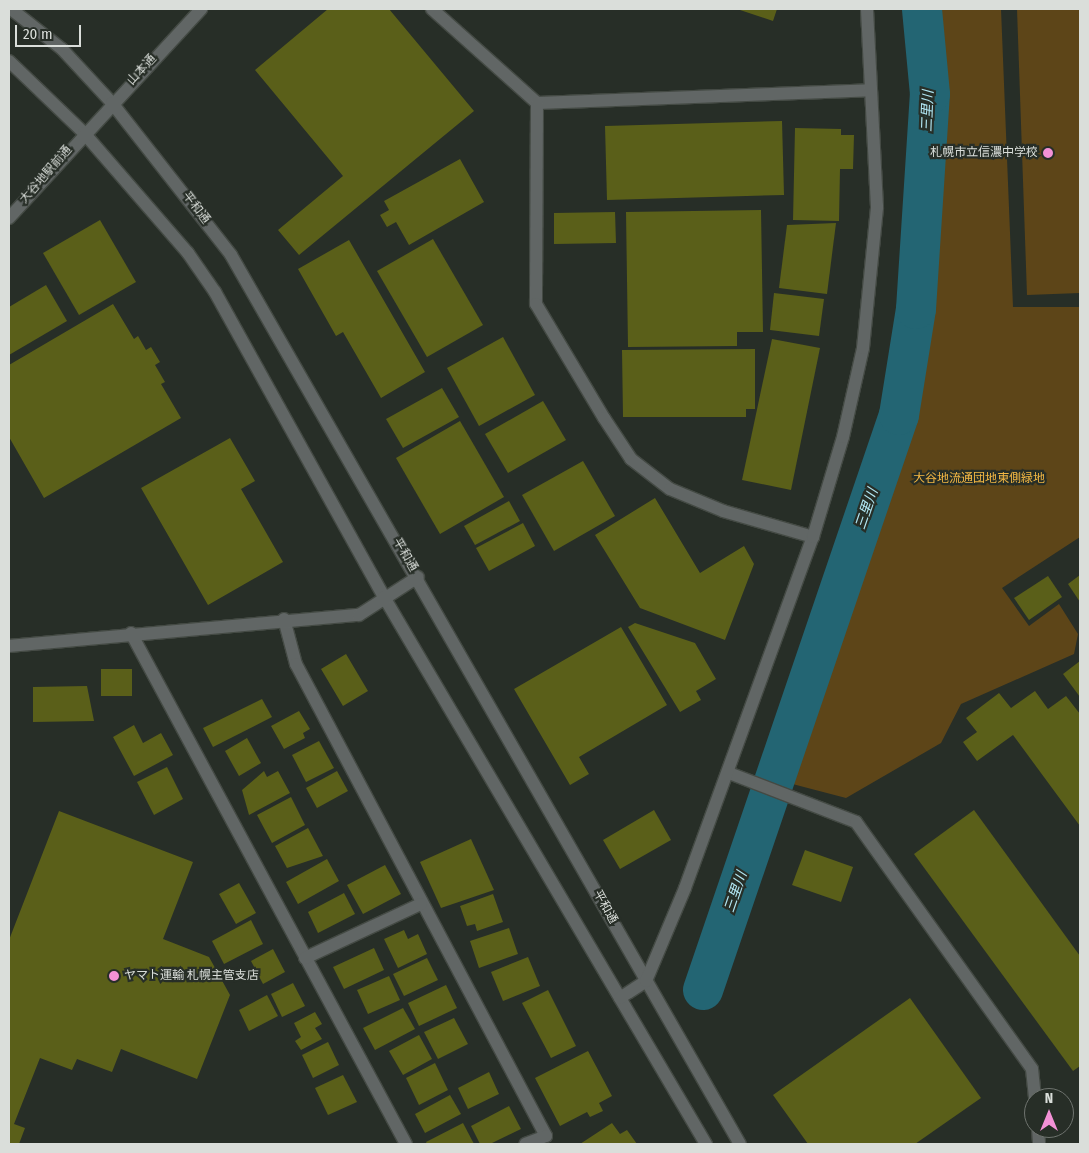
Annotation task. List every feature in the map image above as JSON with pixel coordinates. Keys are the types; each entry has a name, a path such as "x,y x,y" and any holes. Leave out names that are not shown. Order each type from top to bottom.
{"street":[{"name":"平和通","path":"11,9 62,49 112,103 231,255 418,577 740,1144"},
{"name":"山本通","path":"84,133 201,9"},
{"path":"432,9 537,103 871,90"},
{"path":"620,998 646,981 729,773 813,537 863,348 877,207 867,9"},
{"path":"9,61 84,133 188,253 215,292 384,597 706,1144"},
{"path":"537,103 536,304 604,418 631,459 670,489 723,511 813,537"},
{"name":"大谷地駅前通","path":"9,218 84,133"},
{"path":"9,646 284,619 359,615 384,597 418,577"},
{"path":"284,619 296,664 421,904 546,1136 525,1144"},
{"path":"131,633 406,1144"},
{"path":"729,773 751,785 856,822 868,836 1032,1069 1034,1088"},
{"path":"305,958 421,904"}],"green space":[{"name":"大谷地流通団地東側緑地","path":"931,9 1001,9 1013,307 1080,307 1080,537 1002,588 1029,626 1059,604 1078,634 1074,654 961,704 941,743 846,798 781,781 923,313 941,149"},
{"name":"札幌市立信濃中学校","path":"1017,9 1080,9 1080,293 1027,295"}],"building":[{"path":"328,9 389,9 474,111 299,255 278,230 343,176 255,70"},
{"path":"737,9 777,9 773,21"},
{"path":"782,121 784,195 607,200 605,126"},
{"path":"795,128 841,129 841,135 854,135 853,169 840,169 839,221 793,220"},
{"path":"460,159 484,202 409,245 396,222 387,227 380,215 389,210 384,201"},
{"path":"761,210 763,332 737,332 737,346 628,347 626,212"},
{"path":"615,212 616,243 554,244 554,213"},
{"path":"100,220 136,282 79,315 43,253"},
{"path":"836,223 827,294 779,288 787,225"},
{"path":"433,239 483,325 427,357 377,271"},
{"path":"349,240 425,372 381,398 343,332 336,336 298,269"},
{"path":"46,285 67,321 9,355 9,307"},
{"path":"774,293 824,299 819,336 770,330"},
{"path":"113,304 134,339 138,336 146,350 151,347 160,362 155,365 165,382 161,384 181,418 44,498 9,437 9,365"},
{"path":"503,337 535,395 479,426 447,368"},
{"path":"772,339 820,348 791,490 742,480"},
{"path":"755,349 755,409 746,409 746,417 623,417 622,350"},
{"path":"442,388 459,417 403,448 386,419"},
{"path":"543,401 566,440 508,473 485,434"},
{"path":"460,421 504,497 440,534 396,458"},
{"path":"230,438 255,481 241,489 283,562 208,605 141,488"},
{"path":"583,461 615,516 554,551 522,495"},
{"path":"655,498 700,573 744,546 754,564 725,640 640,608 595,535"},
{"path":"509,501 520,521 475,545 464,526"},
{"path":"523,523 535,546 489,571 476,548"},
{"path":"1080,575 1080,602 1068,584"},
{"path":"1048,576 1062,597 1029,620 1014,598"},
{"path":"635,623 695,643 716,679 696,691 701,700 680,712 628,627"},
{"path":"621,627 667,705 579,757 589,774 570,785 514,689"},
{"path":"346,654 368,691 343,706 321,669"},
{"path":"1080,661 1080,697 1063,674"},
{"path":"101,669 132,669 132,696 101,696"},
{"path":"87,686 94,721 33,722 33,687"},
{"path":"1035,691 1048,709 1066,696 1080,714 1080,826 1013,735 977,761 963,742 977,732 966,718 999,693 1011,708"},
{"path":"262,699 272,717 213,747 203,728"},
{"path":"299,711 310,729 303,733 305,738 284,749 271,726"},
{"path":"134,725 143,743 161,733 173,755 134,776 113,737"},
{"path":"247,738 261,763 239,776 225,751"},
{"path":"319,741 334,768 306,782 292,755"},
{"path":"167,767 183,799 154,815 137,782"},
{"path":"264,771 267,777 278,771 290,793 249,815 242,790"},
{"path":"337,771 348,791 317,808 306,788"},
{"path":"291,797 305,825 272,843 257,815"},
{"path":"654,810 671,840 620,869 603,840"},
{"path":"974,810 1080,956 1080,1066 1073,1071 914,854"},
{"name":"ヤマト運輸 札幌主管支店","path":"59,811 193,862 163,939 209,957 230,995 197,1079 121,1049 112,1072 77,1059 72,1070 40,1058 14,1124 25,1128 19,1144 9,1144 9,940"},
{"path":"308,828 323,856 287,868 275,846"},
{"path":"471,839 494,890 441,908 420,862"},
{"path":"805,850 853,867 841,902 792,885"},
{"path":"327,859 339,881 298,904 286,882"},
{"path":"385,865 401,894 363,914 347,885"},
{"path":"239,883 256,913 236,924 219,894"},
{"path":"344,893 355,914 318,933 308,912"},
{"path":"493,894 503,922 477,931 475,924 467,926 460,906"},
{"path":"251,920 263,944 224,964 212,941"},
{"path":"509,928 518,954 479,968 470,941"},
{"path":"404,930 408,939 418,934 427,954 398,968 384,939"},
{"path":"374,948 384,970 344,989 333,967"},
{"path":"273,949 285,972 263,984 251,961"},
{"path":"528,957 540,986 503,1001 491,972"},
{"path":"427,958 438,980 404,996 393,974"},
{"path":"389,976 400,1000 368,1014 357,990"},
{"path":"293,983 305,1006 282,1017 271,994"},
{"path":"446,985 457,1008 419,1026 408,1003"},
{"path":"548,990 576,1046 551,1058 522,1003"},
{"path":"267,995 278,1016 249,1031 239,1010"},
{"path":"910,998 981,1098 915,1144 808,1144 773,1095"},
{"path":"403,1008 415,1029 375,1050 363,1028"},
{"path":"315,1012 322,1024 315,1028 322,1039 301,1050 295,1041 301,1037 294,1023"},
{"path":"454,1018 468,1044 438,1059 424,1032"},
{"path":"419,1035 432,1059 403,1075 389,1051"},
{"path":"328,1042 339,1065 313,1078 302,1055"},
{"path":"588,1051 612,1096 599,1103 603,1111 590,1117 587,1112 560,1126 535,1078"},
{"path":"435,1063 448,1090 419,1105 406,1078"},
{"path":"489,1072 499,1094 468,1109 458,1088"},
{"path":"343,1075 357,1102 328,1115 315,1088"},
{"path":"450,1095 461,1114 425,1133 415,1114"},
{"path":"509,1106 521,1129 490,1144 480,1144 471,1126"},
{"path":"463,1123 474,1144 427,1144 426,1142"},
{"path":"612,1123 620,1134 627,1130 637,1144 580,1144"}],"waterway":[{"name":"三里川","path":"703,990 899,415 916,309 930,94 922,9"}],"place":[{"name":"札幌市立信濃中学校","path":"1048,153"},
{"name":"ヤマト運輸 札幌主管支店","path":"114,976"}]}
